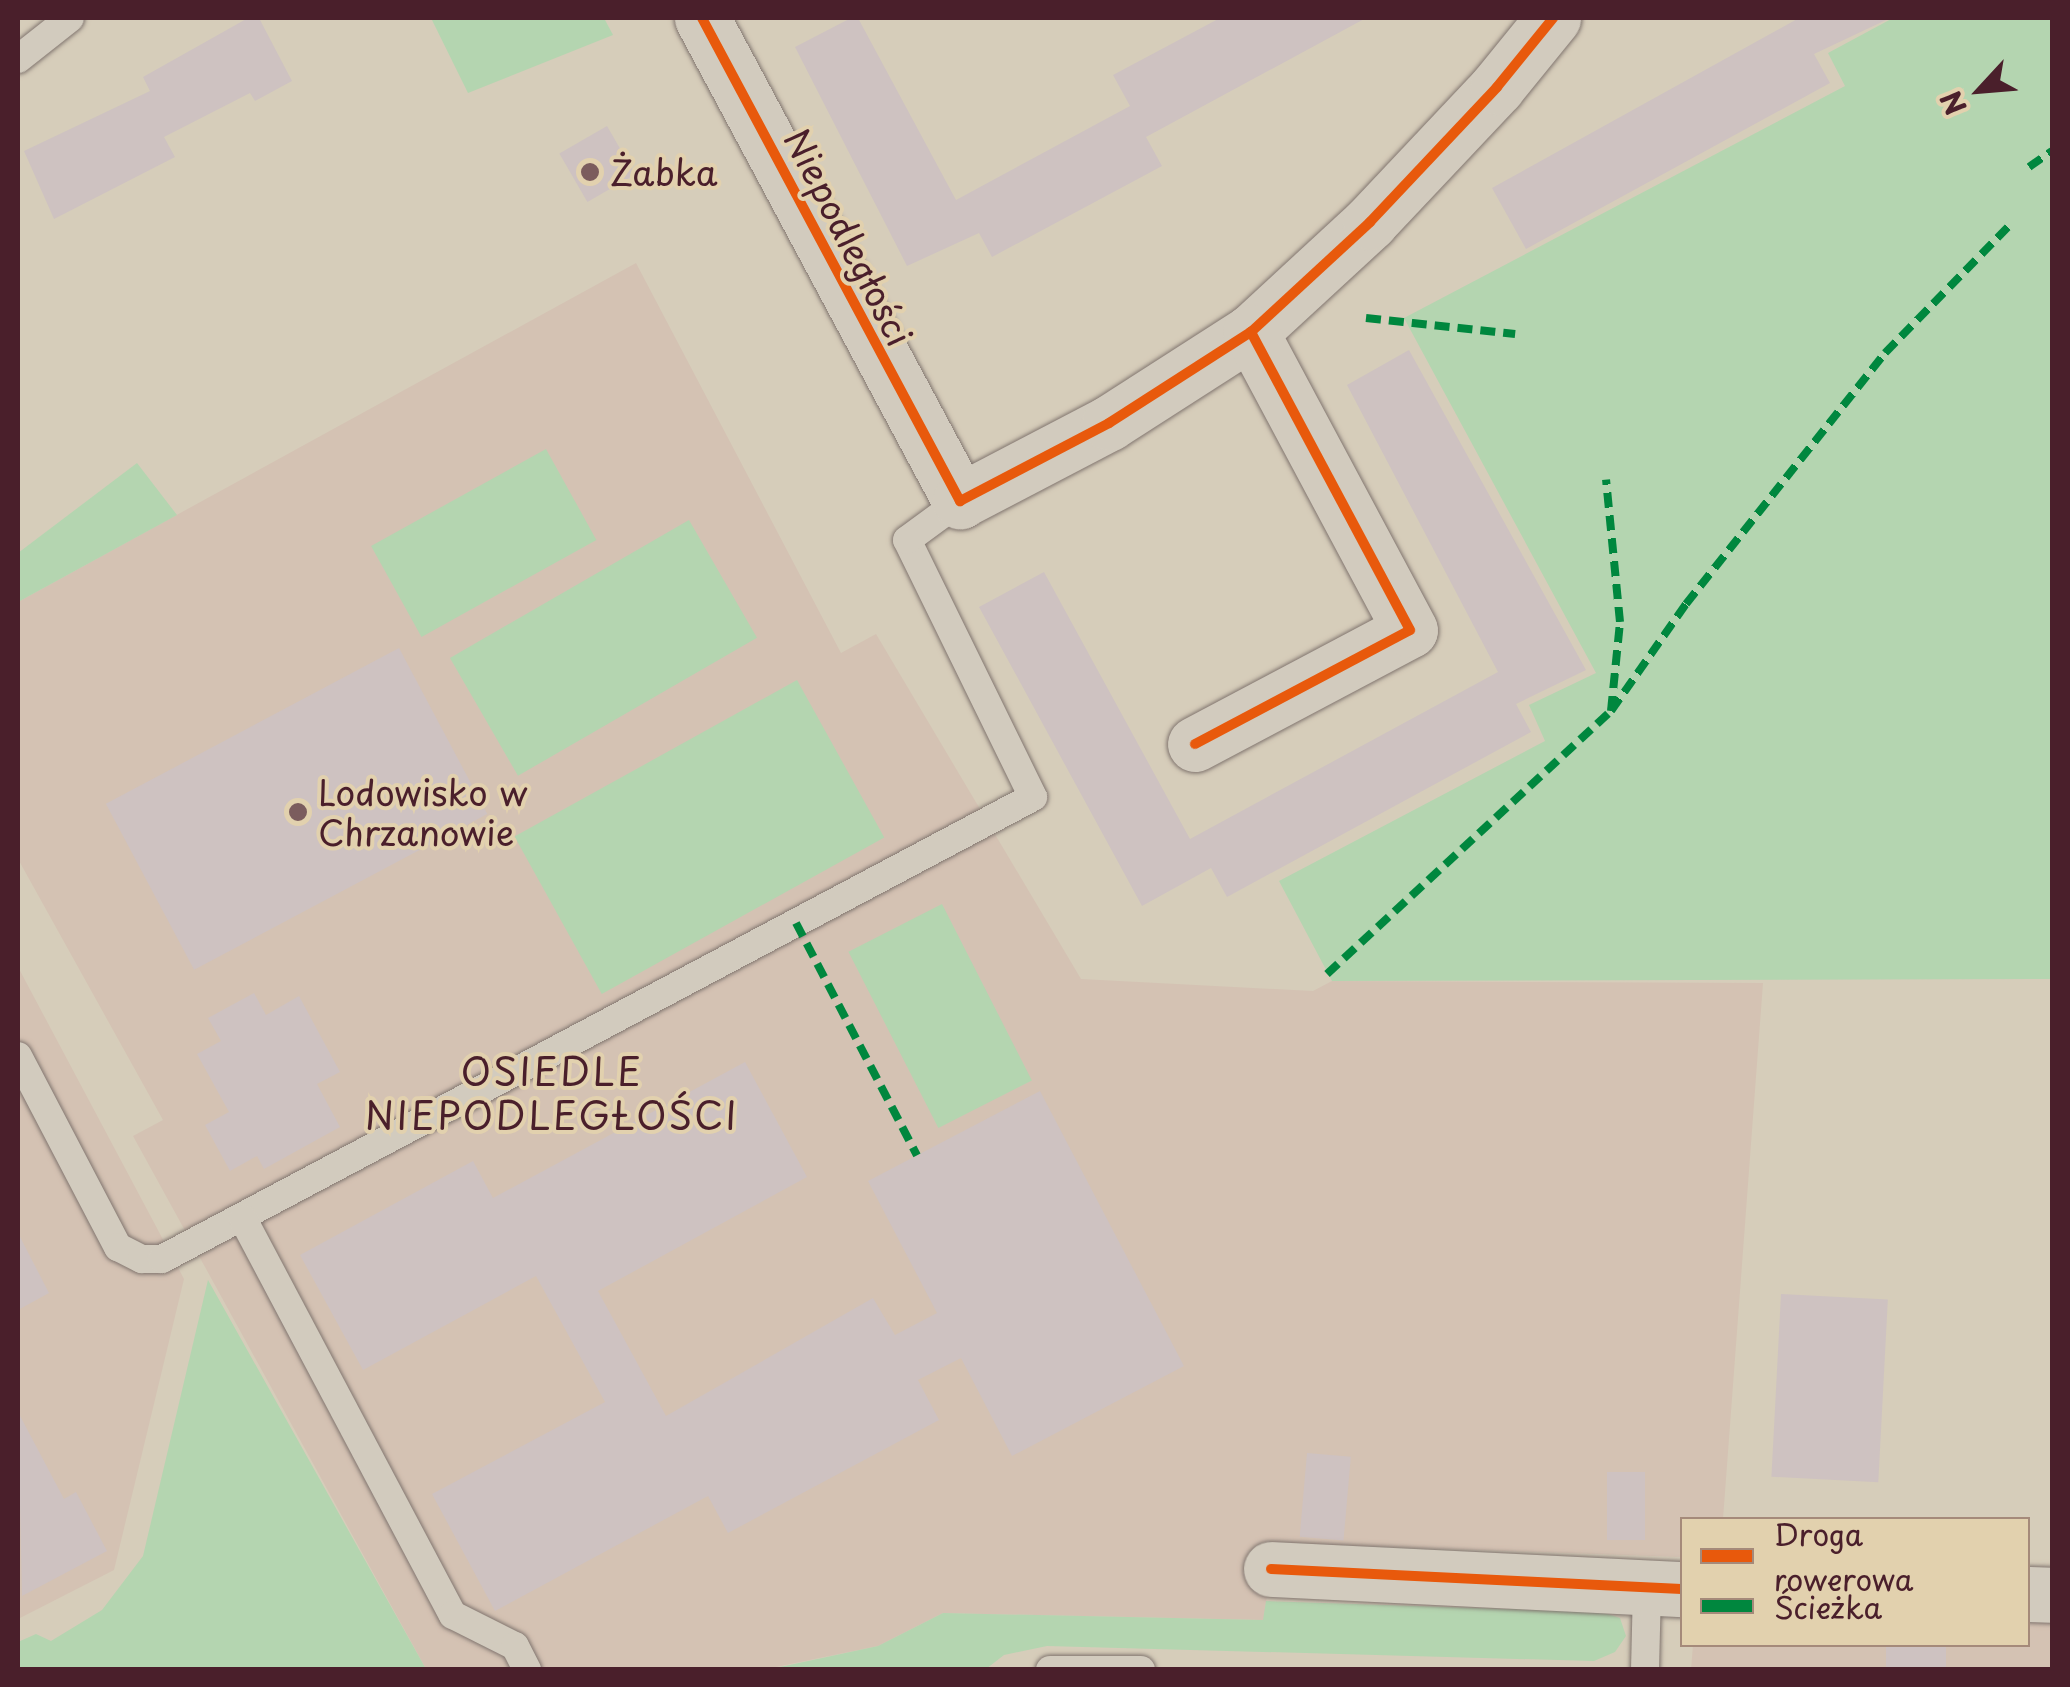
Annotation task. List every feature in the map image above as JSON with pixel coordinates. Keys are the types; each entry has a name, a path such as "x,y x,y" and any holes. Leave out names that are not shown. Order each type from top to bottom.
{"street":[{"name":"Niepodległości","path":"702,18 960,501"},
{"path":"960,501 1109,423 1251,332 1370,222 1497,88 1553,18"},
{"path":"1195,744 1410,630 1251,332"},
{"path":"1271,1569 1665,1588"}],"lane":[{"path":"18,59 70,18"},
{"path":"18,1056 118,1248 142,1259 162,1258 243,1219 1033,797 907,540 960,501"},
{"path":"243,1219 452,1616 515,1646 527,1670"},
{"path":"1645,1670 1665,1588"},
{"path":"1050,1670 1141,1670"}],"shaded area":[{"path":"636,263 841,653 876,634 1081,979 1313,991 1332,981 1763,983 1723,1517 1680,1517 1680,1557 1273,1543 1264,1620 943,1613 878,1646 766,1669 426,1669 133,1136 163,1120 18,859 18,602"},
{"path":"18,967 184,1279 114,1570 18,1619"},
{"path":"2030,1621 2052,1623 2052,1669 1691,1670 1693,1647 2030,1647"}],"green space":[{"path":"431,18 604,18 613,35 468,93"},
{"path":"1893,18 2052,18 2052,979 1332,981 1279,881 1545,741 1529,705 1596,673 1404,318 1845,86 1828,53"},
{"path":"546,449 596,540 421,637 371,546"},
{"path":"137,463 177,515 18,602 18,553"},
{"path":"689,520 757,638 518,776 450,658"},
{"path":"797,680 884,837 602,994 514,837"},
{"path":"942,904 1032,1080 938,1128 848,952"},
{"path":"208,1280 426,1669 18,1669 18,1642 36,1634 51,1641 102,1610 143,1556"},
{"path":"1266,1601 1602,1612 1620,1618 1626,1636 1615,1652 1594,1661 1047,1646 1004,1655 986,1669 766,1670 878,1646 943,1613 1263,1620"}],"building":[{"path":"248,18 259,18 292,81 255,101 250,93 164,137 175,157 54,219 24,151 150,91 143,77"},
{"path":"858,18 956,200 1130,106 1113,75 1220,18 1366,18 1146,137 1162,166 992,257 979,233 907,266 795,47"},
{"path":"1799,18 1886,20 1814,54 1830,83 1526,249 1492,188"},
{"path":"607,126 635,174 587,202 559,154"},
{"path":"1409,350 1586,670 1516,704 1531,732 1227,897 1211,868 1142,906 979,607 1044,572 1190,839 1498,672 1347,385"},
{"name":"Lodowisko w Chrzanowie","path":"399,648 487,814 194,970 106,804"},
{"path":"254,993 266,1015 299,996 340,1072 317,1084 340,1127 264,1169 257,1156 230,1171 205,1125 229,1112 197,1054 221,1041 208,1018"},
{"path":"745,1062 807,1177 598,1291 666,1416 873,1298 895,1335 937,1313 868,1181 1040,1091 1184,1366 1012,1456 961,1358 918,1380 939,1420 728,1533 708,1496 495,1611 432,1494 605,1402 536,1276 363,1370 300,1255 473,1161 493,1198"},
{"path":"18,1233 49,1293 18,1310"},
{"path":"1781,1294 1888,1300 1878,1482 1771,1477"},
{"path":"18,1412 64,1499 76,1492 107,1551 22,1596"},
{"path":"1307,1453 1351,1457 1344,1541 1300,1537"},
{"path":"1607,1472 1645,1472 1645,1540 1607,1540"},
{"path":"1886,1647 1946,1647 1946,1670 1886,1670"}],"marked path":[{"path":"2029,167 2052,151"},
{"path":"1611,711 1686,604 1885,353 2008,227"},
{"path":"1366,318 1515,334"},
{"path":"1327,974 1611,711 1620,622 1606,480"},
{"path":"796,923 917,1155"}],"cycle path":[{"path":"702,18 960,501 1109,423 1251,332 1370,222 1497,87 1553,18"},
{"path":"1195,744 1410,630 1251,332"},
{"path":"1271,1569 1680,1589"}],"place":[{"name":"Żabka","path":"590,172"},
{"name":"Lodowisko w Chrzanowie","path":"298,812"}],"district":[{"name":"OSIEDLE NIEPODLEGŁOŚCI","path":"552,1093"}]}
